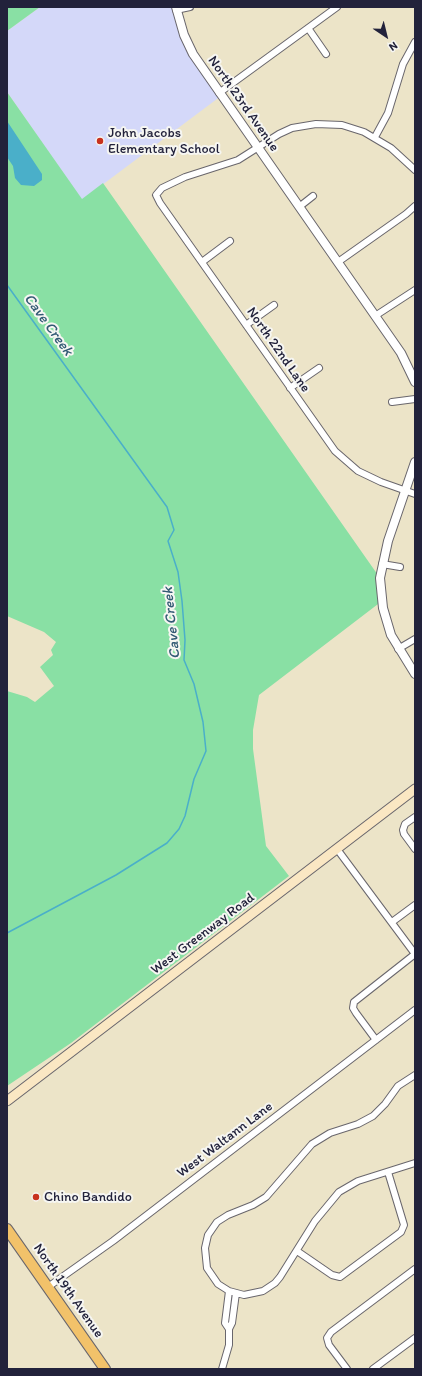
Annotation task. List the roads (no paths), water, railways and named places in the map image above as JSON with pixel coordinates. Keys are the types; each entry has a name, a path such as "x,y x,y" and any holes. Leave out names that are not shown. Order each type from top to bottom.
{"main road":[{"name":"West Greenway Road","path":"7,1101 415,789"},
{"name":"North 19th Avenue","path":"7,1229 106,1369"}],"street":[{"path":"176,9 190,7"},
{"path":"219,93 337,7"},
{"name":"North 23rd Avenue","path":"176,9 189,47 219,93 412,368 415,382"},
{"path":"308,28 326,54"},
{"path":"375,137 388,113 403,64 415,42"},
{"path":"258,148 286,131 316,124 342,125 375,137 391,148 415,170"},
{"name":"North 22nd Lane","path":"258,148 232,163 173,182 162,188 156,195 160,203 290,388 342,459 364,474 415,494"},
{"path":"299,207 313,196"},
{"path":"338,262 415,206"},
{"path":"202,262 230,242"},
{"path":"375,316 415,290"},
{"path":"246,325 274,305"},
{"path":"290,388 319,368"},
{"path":"392,402 415,399"},
{"path":"415,462 388,541 382,564 380,590 383,608 391,636 415,674"},
{"path":"382,564 400,567"},
{"path":"398,649 415,639"},
{"path":"415,817 405,824 403,830 404,834 415,849"},
{"path":"337,849 415,954 354,1002 352,1008 376,1040"},
{"path":"392,922 415,905"},
{"name":"West Waltann Lane","path":"48,1287 112,1241 415,1010"},
{"path":"415,1075 398,1086 385,1104 373,1116 358,1124 330,1133 312,1144 266,1197 253,1205 228,1215 213,1226 208,1235 205,1257 212,1276 218,1284 229,1291 236,1293 253,1294 269,1288 280,1277 324,1209 340,1192 358,1181 415,1163"},
{"path":"297,1252 332,1275 340,1277 365,1260 404,1229 388,1172"},
{"path":"347,1369 329,1345 327,1338 331,1332 415,1269"},
{"path":"229,1291 225,1323 229,1329"},
{"path":"222,1369 227,1354 229,1329 232,1323 236,1293"},
{"path":"373,1369 415,1338"}],"water":[{"path":"7,121 42,174 42,180 34,186 21,185 15,178 13,166 7,157"}],"waterway":[{"name":"Cave Creek","path":"7,285 167,507 174,530 168,541 178,572 182,601 185,640 184,660 194,684 203,722 206,751 194,779 185,816 179,829 167,843 116,875 7,933"}],"place":[{"name":"John Jacobs Elementary School","path":"100,141"},
{"name":"Chino Bandido","path":"36,1197"}]}
